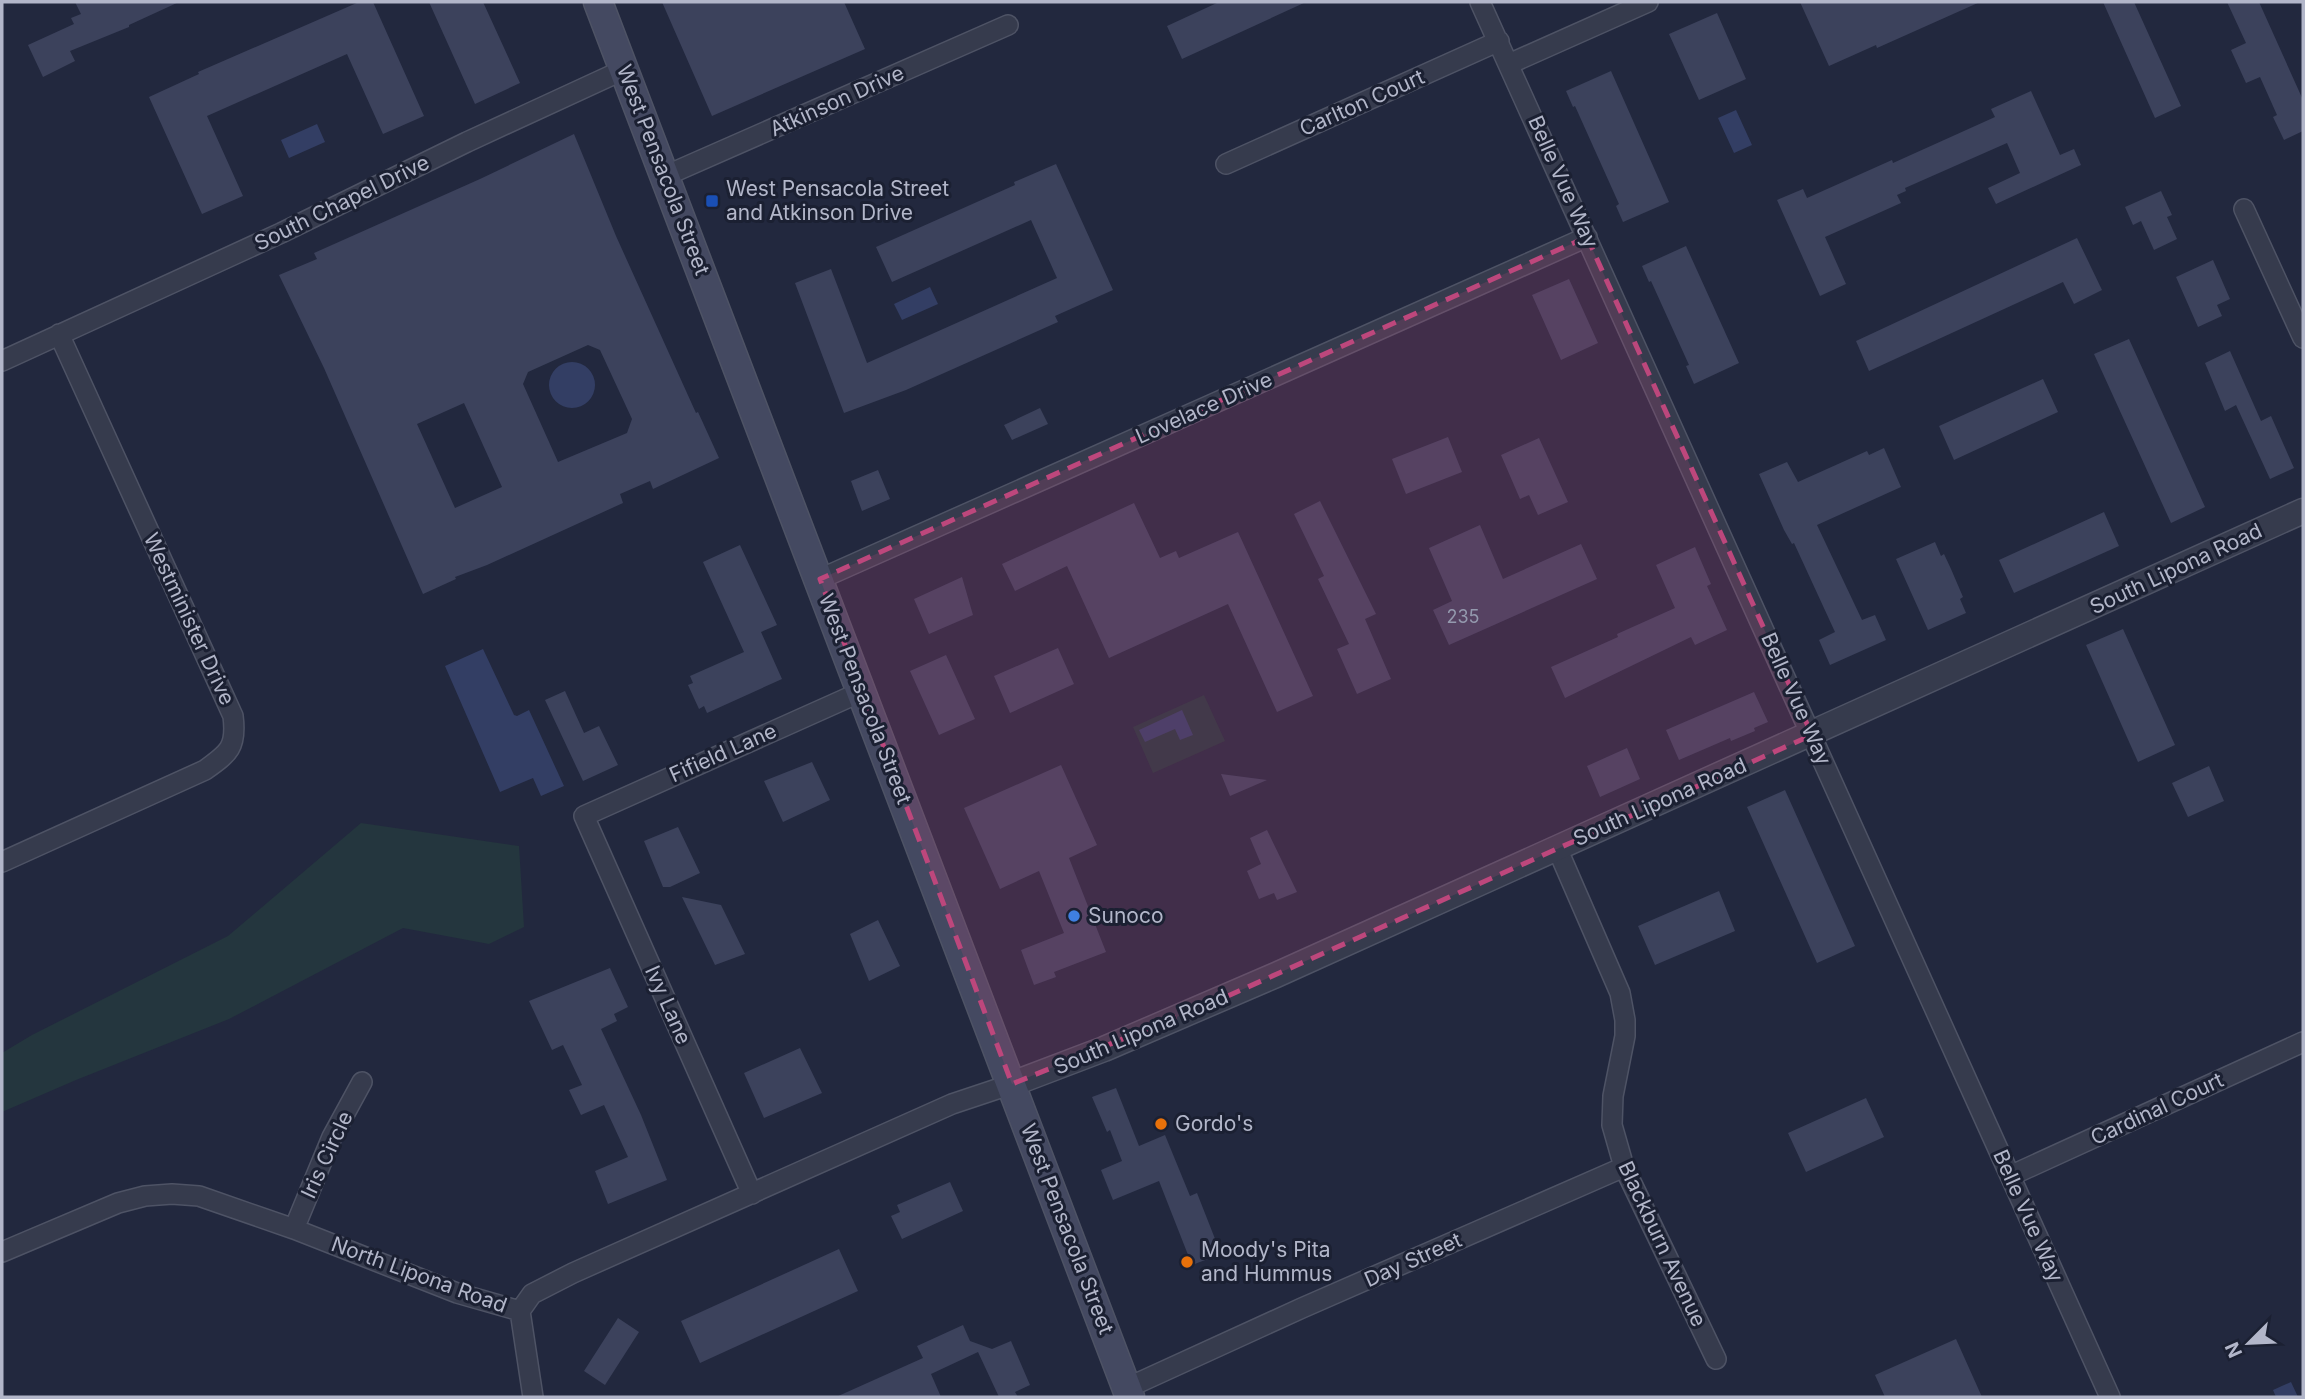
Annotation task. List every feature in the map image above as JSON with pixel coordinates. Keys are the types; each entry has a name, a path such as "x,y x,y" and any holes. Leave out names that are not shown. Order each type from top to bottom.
{"main road":[{"name":"West Pensacola Street","path":"598,2 863,691 1128,1393"}],"street":[{"name":"Belle Vue Way","path":"1480,2 2110,1397"},
{"path":"1509,64 1648,2"},
{"name":"Atkinson Drive","path":"666,176 1008,25"},
{"name":"Carlton Court","path":"1226,164 1499,41"},
{"name":"South Chapel Drive","path":"2,361 270,238 478,136 623,70"},
{"path":"2244,209 2302,333"},
{"name":"Lovelace Drive","path":"820,579 1587,237"},
{"name":"Westminister Drive","path":"2,862 205,770 224,757 233,745 235,733 233,716 59,334"},
{"name":"South Lipona Road","path":"1012,1084 1096,1053 1221,999 1812,735 2303,511"},
{"name":"Fifield Lane","path":"584,816 863,691"},
{"name":"Ivy Lane","path":"584,816 752,1194"},
{"name":"Blackburn Avenue","path":"1557,848 1619,993 1625,1020 1625,1036 1613,1096 1612,1125 1623,1167 1716,1359"},
{"name":"Cardinal Court","path":"2010,1176 2303,1042"},
{"name":"Iris Circle","path":"294,1229 332,1137 362,1082"},
{"name":"North Lipona Road","path":"2,1252 118,1203 145,1196 199,1196 294,1229 457,1293 520,1311 532,1294 952,1104 1012,1084"},
{"name":"Day Street","path":"1128,1393 1302,1308 1623,1167"},
{"path":"520,1311 533,1397"}],"highlighted area":[{"path":"1587,237 1812,735 1221,999 1012,1084 820,579"}],"shaded area":[{"path":"1204,695 1225,741 1153,773 1133,727"},
{"path":"361,823 519,846 524,927 489,944 403,928 229,1019 2,1112 2,1053 32,1035 228,936"}],"water":[{"path":"1736,110 1752,145 1734,153 1718,118"},
{"path":"317,124 325,142 289,158 281,140"},
{"path":"930,287 938,304 902,320 894,304"},
{"path":"572,362 588,369 595,385 588,401 572,408 556,401 549,385 556,369"},
{"path":"483,649 514,715 529,710 564,786 541,796 533,778 500,792 445,666"},
{"path":"1182,710 1193,735 1180,740 1175,729 1145,742 1139,730"},
{"path":"2291,1382 2298,1397 2276,1397 2273,1390"}],"building":[{"path":"75,2 179,2 129,27 70,51 75,61 43,77 28,45 74,24 71,18 81,14"},
{"path":"359,2 373,2 424,116 383,134 347,54 207,116 243,196 202,214 149,97 199,74 198,72"},
{"path":"429,2 483,2 520,83 475,104"},
{"path":"662,2 844,2 865,49 712,116"},
{"path":"1219,2 1306,2 1182,59 1167,26"},
{"path":"1800,2 1980,2 1877,48 1876,45 1829,66"},
{"path":"2103,2 2134,2 2181,106 2155,118"},
{"path":"2227,2 2259,2 2303,100 2303,131 2284,140 2273,117 2277,115 2260,77 2246,83 2231,50 2246,43"},
{"path":"1717,13 1746,79 1699,100 1669,34"},
{"path":"1611,71 1669,202 1623,222 1616,206 1619,204 1566,91"},
{"path":"2031,91 2060,155 2074,149 2081,165 1996,204 1988,188 2020,173 2007,143 1905,188 1906,191 1897,195 1901,203 1825,237 1846,284 1820,296 1777,200 1803,189 1807,198 1892,160 1893,163 1995,117 1991,109"},
{"path":"574,134 616,236 719,458 653,489 650,481 620,494 623,503 455,577 456,579 423,594 324,368 279,275 317,259 314,253","holes":["588,345 600,350 632,419 627,433 558,462 523,384 528,372","464,403 502,487 455,508 417,424"]},
{"path":"1056,164 1113,290 1055,316 1058,322 906,390 844,413 795,283 831,269 867,363 1057,278 1031,220 892,282 876,247"},
{"path":"2161,191 2172,215 2167,217 2177,239 2154,250 2141,221 2133,225 2125,207"},
{"path":"2077,238 2102,290 2074,304 2063,282 1869,371 1856,341"},
{"path":"1686,246 1739,363 1694,384 1686,366 1689,365 1642,266"},
{"path":"2213,260 2230,299 2217,305 2222,316 2198,327 2176,277"},
{"path":"1569,279 1598,343 1561,360 1532,295"},
{"path":"2129,339 2205,507 2171,523 2094,354"},
{"path":"2230,351 2261,421 2271,416 2294,468 2270,479 2236,405 2225,411 2205,363"},
{"path":"2043,379 2058,412 1954,460 1939,426"},
{"path":"1040,408 1048,424 1012,440 1004,425"},
{"path":"1448,437 1462,472 1406,494 1392,459"},
{"path":"1539,438 1568,502 1538,515 1529,495 1520,499 1501,455"},
{"path":"1884,448 1901,487 1817,525 1862,620 1875,615 1886,640 1830,665 1819,640 1835,632 1759,474 1787,462 1798,482 1867,451 1869,455"},
{"path":"878,470 890,499 862,511 851,481"},
{"path":"1320,501 1376,614 1365,619 1391,679 1357,694 1337,649 1349,644 1318,579 1324,576 1294,514"},
{"path":"1134,503 1160,558 1176,551 1179,558 1238,532 1313,696 1277,712 1228,604 1109,658 1067,566 1015,591 1002,564"},
{"path":"2104,512 2119,546 2014,593 1999,560"},
{"path":"1480,525 1503,579 1581,544 1597,579 1449,645 1433,610 1452,601 1429,548"},
{"path":"1935,542 1951,569 1963,597 1960,599 1966,613 1928,630 1896,559"},
{"path":"740,545 777,625 761,632 782,679 707,713 704,706 699,709 688,685 693,683 690,676 744,652 703,562"},
{"path":"1695,547 1711,584 1707,586 1727,630 1695,645 1691,637 1565,698 1551,667 1675,608 1656,565"},
{"path":"962,577 973,615 929,634 914,599"},
{"path":"2123,629 2175,745 2138,762 2086,645"},
{"path":"1058,648 1074,684 1010,713 994,676"},
{"path":"946,655 975,719 939,735 910,671"},
{"path":"565,691 584,733 599,726 618,765 583,781 545,700"},
{"path":"1754,692 1768,722 1754,728 1755,731 1731,741 1730,738 1679,760 1666,730"},
{"path":"1627,748 1640,779 1600,797 1587,766"},
{"path":"812,762 830,800 783,822 764,781"},
{"path":"1061,765 1097,845 1069,858 1106,952 1054,972 1056,977 1034,985 1021,950 1064,933 1039,871 1000,889 964,808"},
{"path":"2209,766 2224,801 2188,817 2172,783"},
{"path":"1221,774 1267,780 1230,796"},
{"path":"1785,790 1855,946 1817,963 1747,807"},
{"path":"678,827 700,873 670,887 663,887 644,841"},
{"path":"1267,830 1297,892 1277,900 1274,893 1259,899 1247,871 1261,864 1250,838"},
{"path":"1719,891 1735,931 1655,965 1638,926"},
{"path":"682,897 721,905 745,954 715,965"},
{"path":"878,920 900,966 869,981 850,934"},
{"path":"610,968 628,1007 614,1014 617,1021 601,1029 641,1115 667,1180 608,1204 595,1171 628,1157 604,1105 581,1115 569,1090 582,1085 563,1045 552,1050 529,1001"},
{"path":"800,1048 822,1093 764,1118 744,1073"},
{"path":"1116,1088 1139,1146 1165,1135 1190,1196 1197,1193 1221,1254 1192,1265 1159,1181 1113,1200 1101,1170 1122,1161 1110,1130 1107,1132 1092,1097"},
{"path":"1866,1098 1884,1137 1806,1172 1788,1133"},
{"path":"950,1182 963,1211 902,1239 891,1216 900,1212 897,1205"},
{"path":"839,1249 858,1291 700,1363 681,1321"},
{"path":"618,1318 639,1332 605,1385 584,1371"},
{"path":"963,1325 970,1341 992,1349 1011,1341 1030,1385 1015,1392 1018,1397 999,1397 978,1352 931,1374 941,1397 836,1397 923,1358 917,1346"},
{"path":"1956,1339 1982,1397 1885,1397 1875,1375"}],"place":[{"name":"West Pensacola Street and Atkinson Drive","path":"712,201"},
{"name":"Sunoco","path":"1074,916"},
{"name":"Gordo's","path":"1161,1124"},
{"name":"Moody's Pita and Hummus","path":"1187,1262"}]}
